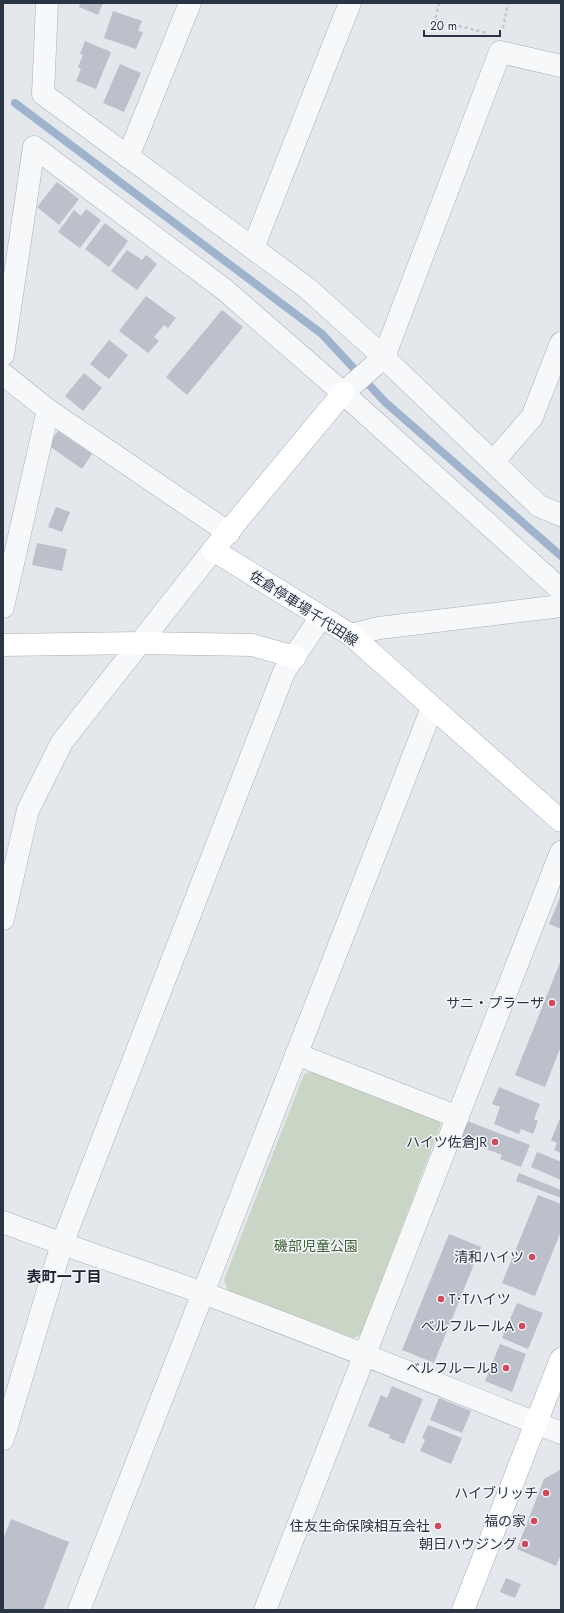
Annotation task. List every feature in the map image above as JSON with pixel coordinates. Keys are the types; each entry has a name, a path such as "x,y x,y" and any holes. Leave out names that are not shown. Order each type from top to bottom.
{"main road":[{"path":"213,550 229,533 344,393"},
{"name":"佐倉停車場千代田線","path":"213,550 350,635 561,821"},
{"path":"3,645 140,643 252,645 295,657"},
{"path":"463,1610 561,1360"}],"street":[{"path":"47,3 43,94 307,288 384,357 539,506 561,515"},
{"path":"128,157 190,3"},
{"path":"253,248 350,3"},
{"path":"344,393 384,357 500,52 561,66"},
{"path":"3,355 34,147 225,290 344,393 561,590"},
{"path":"493,462 532,417 561,343"},
{"path":"3,374 48,410 229,533"},
{"path":"3,607 48,410"},
{"path":"3,919 28,810 62,742 213,550"},
{"path":"350,635 379,628 561,606"},
{"path":"3,1439 62,1244 284,672 321,617"},
{"path":"79,1610 432,708"},
{"path":"265,1610 561,852"},
{"path":"296,1054 458,1117"},
{"path":"3,1222 202,1293 364,1354 561,1433"}],"path":[{"path":"439,3 435,20 494,35"},
{"path":"502,32 508,3"}],"green space":[{"name":"磯部児童公園","path":"323,1069 430,1110 441,1124 361,1334 350,1340 230,1296 224,1280 304,1074"}],"building":[{"path":"80,3 103,3 98,15 79,7"},
{"path":"113,11 142,21 138,31 143,32 136,49 104,38"},
{"path":"85,41 111,52 96,89 76,81 81,69 78,67 83,55 80,54"},
{"path":"120,64 141,73 124,112 103,103"},
{"path":"57,182 79,199 59,225 37,207"},
{"path":"86,209 101,220 80,248 58,232 74,210 81,216"},
{"path":"105,223 128,241 109,267 85,249"},
{"path":"127,250 142,260 146,255 157,264 137,290 111,271"},
{"path":"146,296 176,318 168,328 164,325 154,337 159,341 148,353 119,331"},
{"path":"222,310 243,327 187,395 166,377"},
{"path":"109,340 128,355 109,379 90,364"},
{"path":"84,373 102,388 83,411 65,396"},
{"path":"58,431 92,454 82,469 48,445"},
{"path":"56,507 70,512 62,532 48,527"},
{"path":"37,543 67,549 62,571 32,565"},
{"path":"561,895 561,929 549,924"},
{"name":"サニ・プラーザ","path":"561,960 561,1046 545,1087 515,1075"},
{"path":"499,1087 540,1104 534,1119 538,1121 533,1134 521,1129 519,1134 494,1124 500,1107 492,1104"},
{"path":"561,1116 561,1153 554,1150 557,1143 551,1140"},
{"name":"ハイツ佐倉JR","path":"467,1121 530,1145 521,1167 500,1159 502,1155 460,1139"},
{"path":"537,1152 559,1161 561,1160 561,1180 531,1167"},
{"path":"519,1173 561,1190 561,1198 516,1181"},
{"name":"清和ハイツ","path":"538,1195 561,1204 561,1231 535,1296 502,1283"},
{"name":"T･Tハイツ","path":"449,1234 481,1247 434,1363 402,1350"},
{"name":"ベルフルールA","path":"517,1303 543,1313 528,1349 502,1338"},
{"name":"ベルフルールB","path":"500,1344 526,1354 512,1392 485,1381"},
{"path":"392,1386 423,1399 404,1444 389,1438 390,1435 368,1426 381,1395 387,1398"},
{"path":"439,1398 471,1411 462,1433 430,1420"},
{"path":"428,1425 462,1438 451,1464 420,1451 425,1440 422,1438"},
{"path":"560,1470 561,1554 556,1566 517,1549 544,1479"},
{"path":"11,1519 69,1542 43,1610 3,1610 3,1539"},
{"path":"506,1578 521,1584 515,1598 500,1592"}],"waterway":[{"path":"15,103 322,334 385,402 561,556"}],"place":[{"name":"サニ・プラーザ","path":"552,1003"},
{"name":"ハイツ佐倉JR","path":"495,1142"},
{"name":"清和ハイツ","path":"532,1257"},
{"name":"T･Tハイツ","path":"441,1299"},
{"name":"ベルフルールA","path":"522,1326"},
{"name":"ベルフルールB","path":"506,1368"},
{"name":"ハイブリッチ","path":"546,1493"},
{"name":"福の家","path":"534,1521"},
{"name":"住友生命保険相互会社","path":"438,1526"},
{"name":"朝日ハウジング","path":"525,1544"}],"district":[{"name":"表町一丁目","path":"64,1277"}]}
